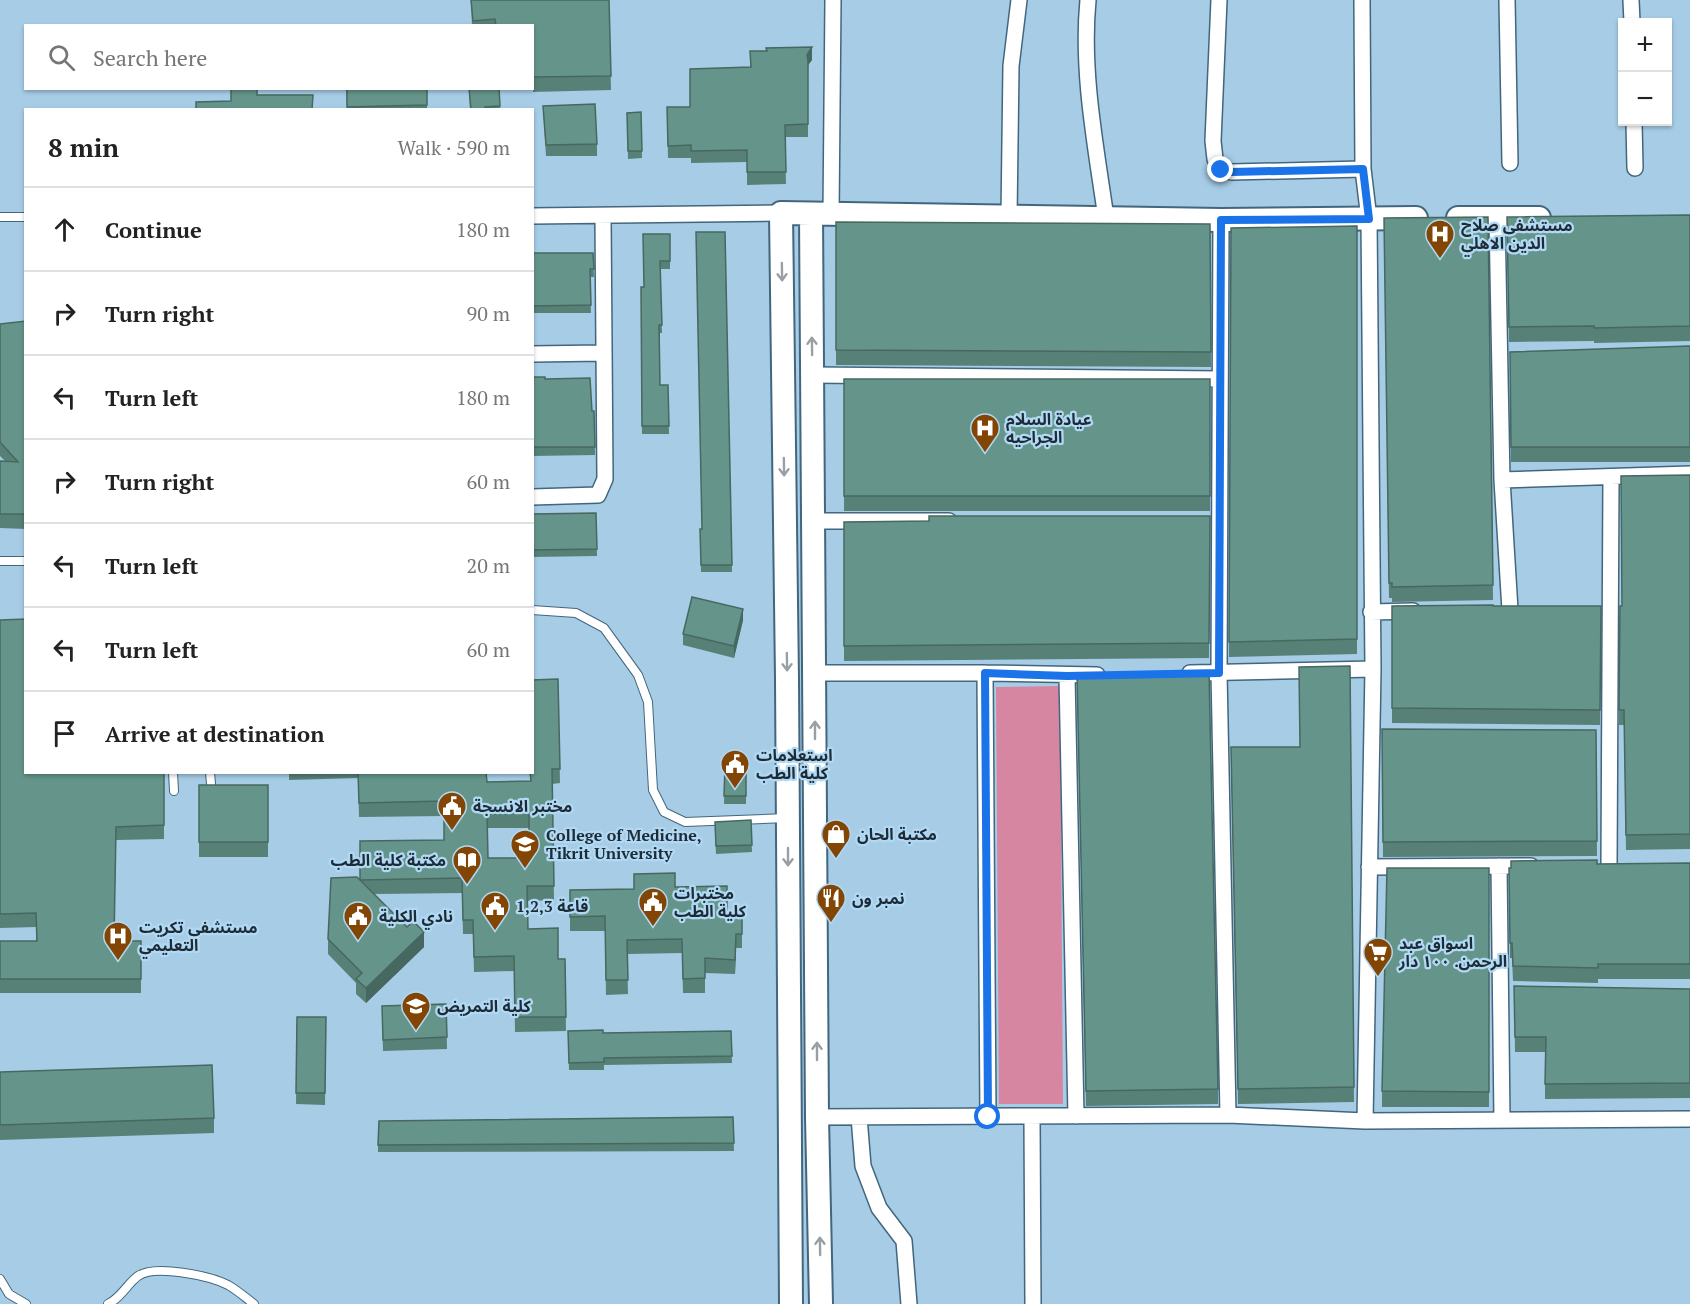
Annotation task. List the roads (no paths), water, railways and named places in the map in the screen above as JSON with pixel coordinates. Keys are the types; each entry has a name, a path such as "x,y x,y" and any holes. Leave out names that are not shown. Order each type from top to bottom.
{"street":[{"path":"821,1304 817,1117 813,375 833,0"},
{"path":"1009,217 1011,66 1019,0"},
{"path":"1088,0 1089,92 1106,218"},
{"path":"1219,0 1213,141 1215,159 1221,170 1232,172 1363,169"},
{"path":"1362,0 1363,169 1369,219 1371,612 1378,733 1370,867 1365,1121"},
{"path":"1507,0 1510,163"},
{"path":"1631,0 1632,18"},
{"path":"1634,126 1635,168"},
{"path":"781,213 791,1304"},
{"path":"534,216 781,213 1221,220 1565,218"},
{"path":"534,497 598,495 604,479 603,216"},
{"path":"1497,218 1505,354 1502,480 1510,610"},
{"path":"1221,220 1220,379 1214,521 1228,1115"},
{"path":"534,354 603,353"},
{"path":"813,375 1220,379"},
{"path":"1502,480 1690,474"},
{"path":"1609,866 1604,735 1604,608 1611,477"},
{"path":"813,521 968,521"},
{"path":"1371,612 1429,611"},
{"path":"1171,674 1373,669"},
{"path":"815,673 1113,675"},
{"path":"985,673 988,1117"},
{"path":"1067,676 1076,1116"},
{"path":"1499,866 1508,991 1502,1120"},
{"path":"1370,867 1543,866"},
{"path":"789,899 816,900"},
{"path":"817,1117 1228,1115 1365,1121 1690,1119"},
{"path":"859,1117 863,1166 879,1208 904,1241 909,1304"},
{"path":"1032,1117 1033,1304"}],"lane":[{"path":"0,217 24,218"},
{"path":"0,561 24,561"},
{"path":"534,610 576,613 604,628 638,675 648,702 652,789 664,812 685,822 788,818"},
{"path":"173,774 174,791"},
{"path":"210,774 211,784"},
{"path":"108,1304 114,1301 140,1275 161,1270 217,1281 230,1286 255,1304"},
{"path":"0,1279 9,1294 26,1304"}],"place":[{"name":"مستشفى صلاح الدين الاهلي","path":"1440,260"},
{"name":"عيادة السلام الجراحيه","path":"985,454"},
{"name":"استعلامات كلية الطب","path":"735,790"},
{"name":"مختبر الانسجة","path":"452,832"},
{"name":"مكتبة الحان","path":"836,860"},
{"name":"College of Medicine, Tikrit University","path":"525,870"},
{"name":"مكتبة كلية الطب","path":"467,886"},
{"name":"نمبر ون","path":"831,924"},
{"name":"مختبرات كلية الطب","path":"653,928"},
{"name":"قاعة 1,2,3","path":"495,932"},
{"name":"نادي الكلية","path":"358,942"},
{"name":"مستشفى تكريت التعليمي","path":"118,962"},
{"name":"اسواق عبد الرحمن. ١٠٠ دار","path":"1378,978"},
{"name":"كلية التمريض","path":"416,1032"}]}
